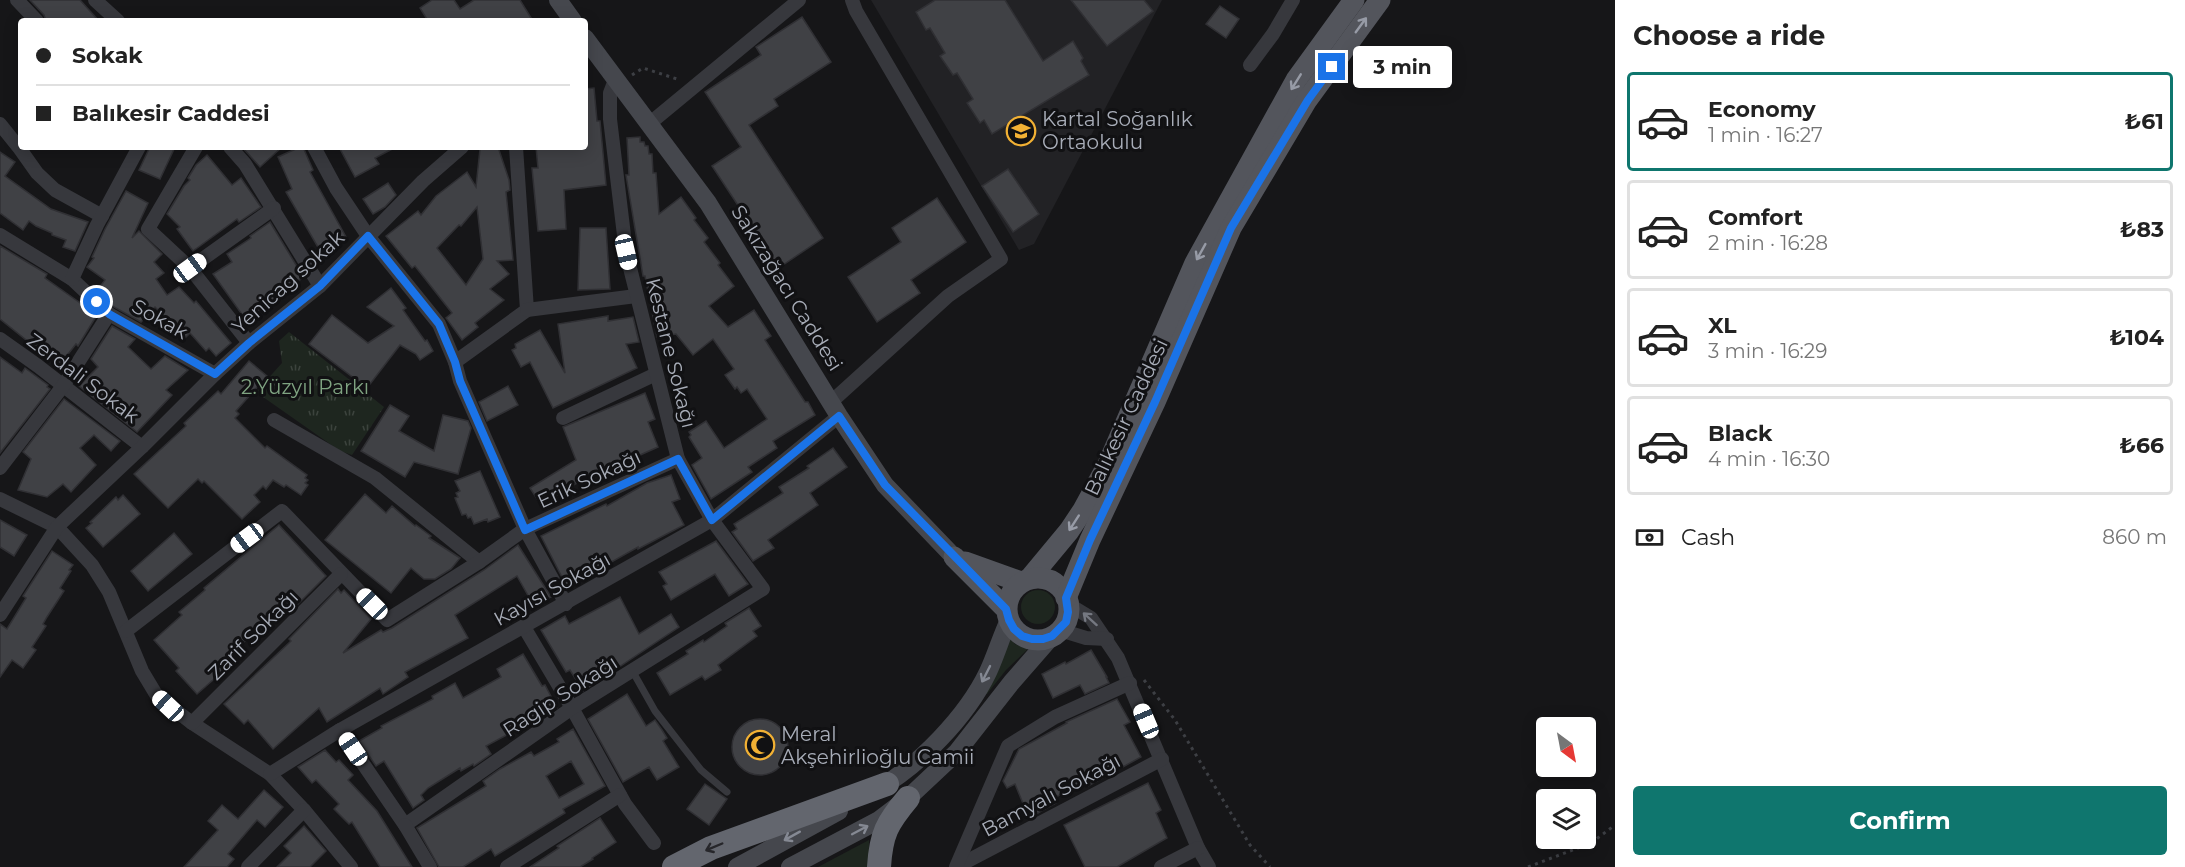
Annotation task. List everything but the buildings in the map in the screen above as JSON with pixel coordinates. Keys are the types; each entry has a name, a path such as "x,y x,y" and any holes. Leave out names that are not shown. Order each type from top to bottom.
{"highway":[{"path":"674,867 711,848 887,784"},
{"path":"879,867 880,845 889,822 908,798"}],"main road":[{"path":"558,0 571,18"},
{"name":"Balıkesir Caddesi","path":"1026,580 1069,531 1083,510 1108,464 1195,262 1296,80 1354,0"},
{"name":"Balıkesir Caddesi","path":"1067,601 1090,540 1155,402 1231,228 1308,100 1380,0"},
{"name":"Sakızağacı Caddesi","path":"588,45 708,203 834,409 885,485 954,556"},
{"path":"790,867 879,820 908,798 957,752 1011,683 1066,622 1067,601 1058,585 1050,580 1026,580 954,556"},
{"path":"954,556 1008,615 1014,629 1022,636 1043,639 1056,633"},
{"path":"737,867 887,784 934,744 972,698 987,673 1008,615 1008,599 1013,589 1026,580"}],"street":[{"path":"17,0 33,18"},
{"path":"95,0 115,18"},
{"path":"649,124 799,0"},
{"name":"Kayısı Sokağı","path":"270,774 340,730 712,520 834,409 948,297 1001,259 856,11 852,0"},
{"path":"1250,65 1273,34 1293,0"},
{"name":"Kestane Sokağı","path":"616,82 610,93 609,119 626,252 678,459 712,520"},
{"path":"0,124 18,146"},
{"path":"21,150 37,173 55,190 102,216"},
{"path":"72,279 137,150"},
{"path":"194,150 148,229 190,268 249,343"},
{"path":"233,150 245,164 274,208 320,286"},
{"path":"316,150 336,188 368,236 439,324 455,362 460,381 525,530 566,604"},
{"name":"Yenicag sokak","path":"0,615 57,527 215,374 249,343 320,286 368,236 459,150"},
{"path":"516,150 527,310"},
{"path":"190,268 274,208"},
{"name":"Sokak","path":"0,235 72,279 109,314 215,374"},
{"path":"455,362 527,310 636,296"},
{"path":"0,468 63,386 109,314"},
{"name":"Zerdali Sokak","path":"0,339 142,447"},
{"path":"563,417 656,374"},
{"path":"274,420 375,478 479,562"},
{"name":"Erik Sokağı","path":"126,631 282,511 387,620 525,530 678,459"},
{"path":"0,500 57,527 92,565 102,580 117,608 148,684 168,706 270,774 304,810 351,867"},
{"name":"Ragip Sokağı","path":"405,825 572,708 763,589 712,520"},
{"name":"Zarif Sokağı","path":"192,723 341,573"},
{"path":"1067,601 1091,618 1136,681 1162,759 1198,848 1209,867"},
{"path":"524,627 620,795 654,843"},
{"path":"1056,633 1107,639"},
{"path":"957,866 1008,746 1055,717 1136,681"},
{"path":"340,730 405,825 430,867"},
{"name":"Bamyalı Sokağı","path":"957,866 1162,759"},
{"path":"507,867 620,795"},
{"path":"248,867 304,810"},
{"path":"1161,867 1198,848"}],"lane":[{"path":"633,672 661,719 701,770 727,792"}],"path":[{"path":"616,82 643,68 680,80"},
{"path":"1136,681 1175,720 1250,845 1270,867"},
{"path":"1528,867 1591,843 1615,825"}],"shaded area":[{"name":"Kartal Soğanlık Ortaokulu","path":"871,0 1162,0 1034,244 1019,250"}],"green space":[{"name":"2.Yüzyıl Parkı","path":"289,332 384,407 352,455 340,451 256,392 282,363 279,341"},
{"path":"1038,590 1050,595 1055,607 1050,619 1038,624 1026,619 1021,607 1026,595"},
{"path":"1008,637 1015,644 1028,649 1006,670 987,694 985,693"},
{"path":"869,840 869,867 818,867"}],"place":[{"name":"Kartal Soğanlık Ortaokulu","path":"1021,131"},
{"name":"Meral Akşehirlioğlu Camii","path":"760,745"}],"route":[{"path":"97,302 109,314 215,374 249,343 320,286 368,236 439,324 455,362 460,381 525,530 678,459 712,520 839,416 885,485 1006,609 1014,629 1022,636 1043,639 1052,636 1066,622 1068,612 1066,598 1090,540 1155,402 1231,228 1308,100 1332,67"}]}
